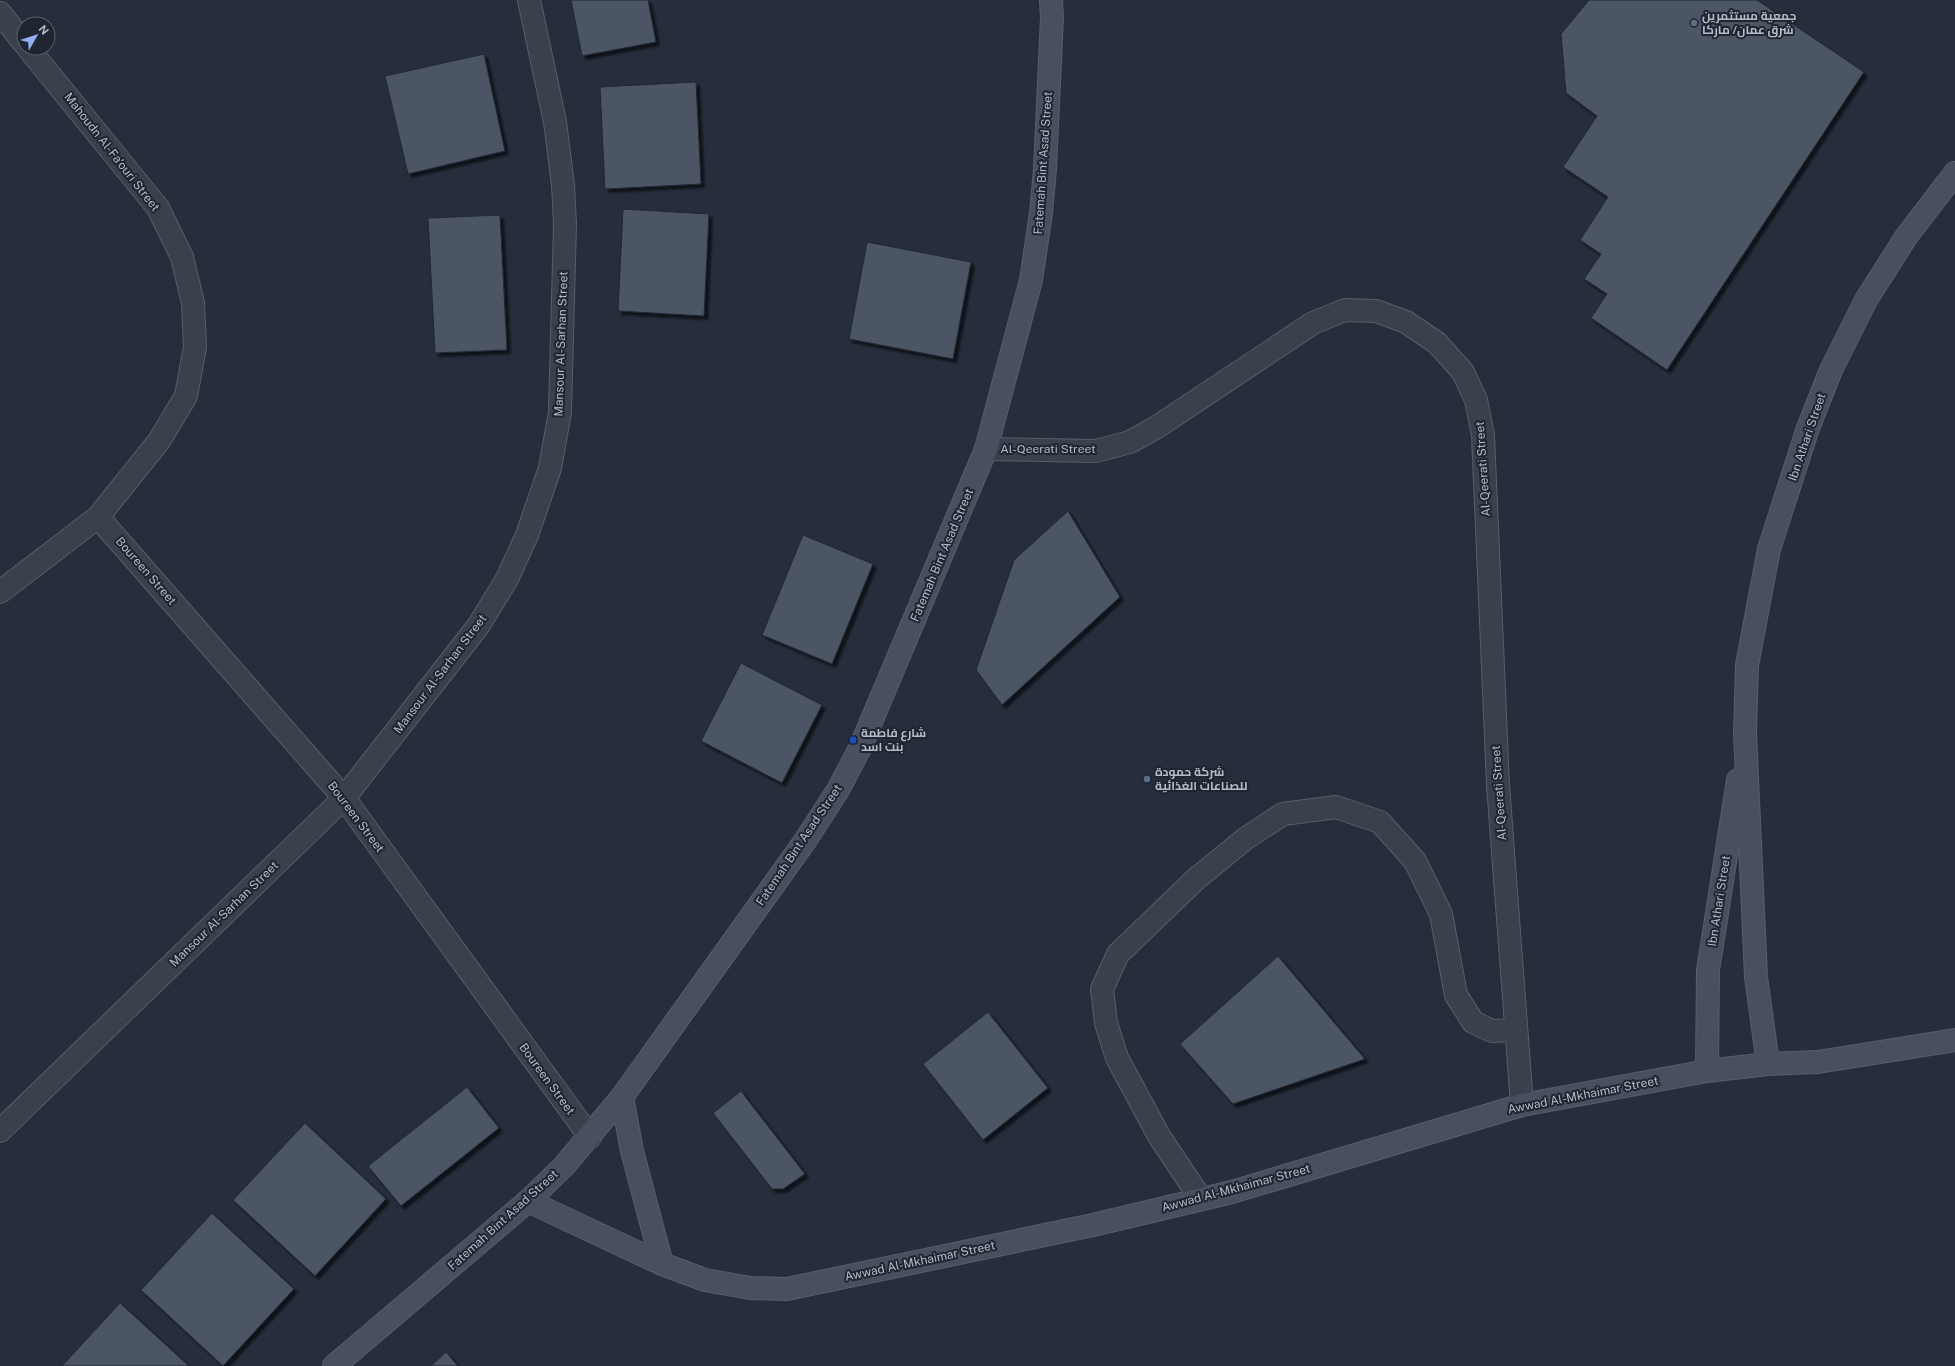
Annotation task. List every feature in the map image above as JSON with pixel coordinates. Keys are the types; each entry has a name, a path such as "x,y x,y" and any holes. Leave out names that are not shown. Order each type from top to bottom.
{"street":[{"name":"Mansour Al-Sarhan Street","path":"0,1131 344,798 480,625 506,579 528,535 550,468 560,412 565,224 563,185 555,122 529,0"},
{"name":"Fatemah Bint Asad Street","path":"334,1366 528,1201 590,1137 622,1097 805,841 838,790 860,748 986,449 1031,280 1041,213 1045,169 1052,17 1051,0"},
{"path":"0,13 16,33"},
{"name":"Mahoudn Al-Fa’ouri Street","path":"0,592 98,517 159,441 186,396 195,347 193,303 182,257 158,208 34,56"},
{"name":"Ibn Athari Street","path":"1768,1064 1756,977 1745,733 1748,666 1769,549 1808,428 1831,370 1866,300 1906,237 1955,173"},
{"name":"Al-Qeerati Street","path":"986,449 1096,451 1130,442 1157,427 1314,323 1345,310 1376,311 1406,322 1437,343 1463,372 1476,400 1483,435 1498,785 1522,1105"},
{"name":"Boureen Street","path":"98,517 344,798 590,1137"},
{"name":"Ibn Athari Street","path":"1707,1070 1708,970 1745,733"},
{"path":"1201,1199 1159,1136 1117,1058 1106,1023 1102,989 1118,954 1196,879 1245,839 1284,814 1336,807 1380,822 1416,861 1441,914 1456,995 1472,1022 1492,1031 1516,1030"},
{"name":"Awwad Al-Mkhaimar Street","path":"528,1201 662,1264 705,1280 750,1288 787,1289 1093,1225 1232,1192 1522,1105 1707,1070 1768,1064 1818,1062 1955,1040"},
{"path":"622,1097 632,1151 662,1264"}],"building":[{"path":"571,0 648,0 656,42 582,56"},
{"path":"1589,0 1757,0 1864,72 1667,370 1591,318 1607,294 1584,279 1601,254 1580,240 1608,197 1563,167 1597,116 1566,93 1561,34"},
{"path":"484,54 505,151 408,174 385,76"},
{"path":"696,82 701,184 605,189 600,87"},
{"path":"623,209 709,214 704,316 618,311"},
{"path":"500,215 507,350 435,353 428,218"},
{"path":"867,242 971,262 953,359 849,339"},
{"path":"1068,511 1120,597 1002,705 976,670 1014,560"},
{"path":"803,535 873,564 832,664 762,635"},
{"path":"741,663 822,705 782,783 701,741"},
{"path":"1278,956 1365,1059 1233,1104 1180,1044"},
{"path":"988,1012 1048,1088 983,1140 923,1064"},
{"path":"467,1087 499,1128 401,1206 368,1166"},
{"path":"741,1091 805,1174 783,1189 772,1189 713,1113"},
{"path":"305,1123 386,1199 315,1276 233,1200"},
{"path":"212,1213 294,1289 223,1366 141,1290"},
{"path":"120,1303 189,1366 62,1366"},
{"path":"446,1352 458,1366 431,1366"}],"place":[{"name":"جمعية مستثمرين شرق عمان/ ماركا","path":"1694,23"},
{"name":"شارع فاطمة بنت اسد","path":"853,740"},
{"name":"شركة حمودة للصناعات الغذائية","path":"1147,779"}]}
